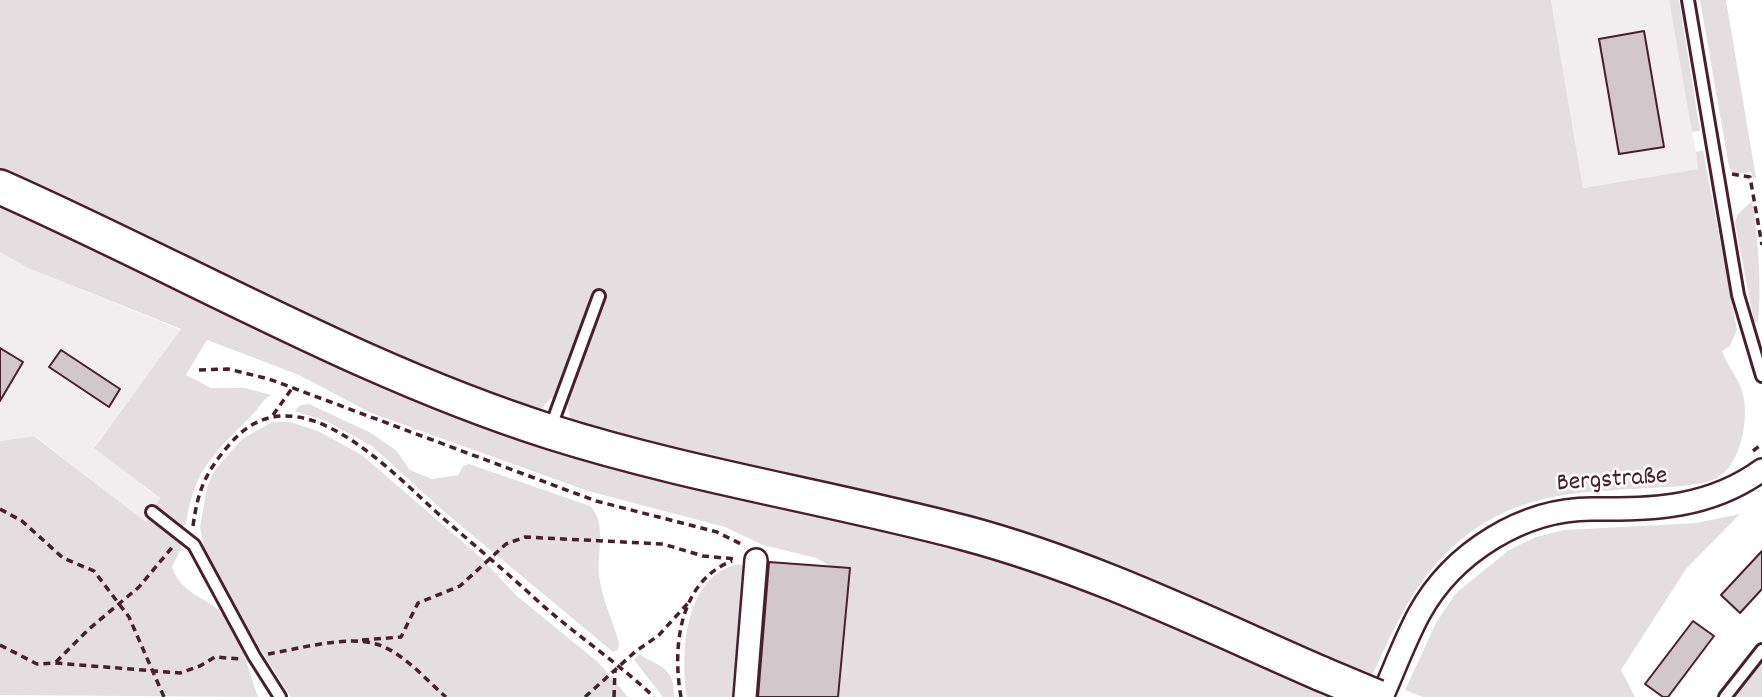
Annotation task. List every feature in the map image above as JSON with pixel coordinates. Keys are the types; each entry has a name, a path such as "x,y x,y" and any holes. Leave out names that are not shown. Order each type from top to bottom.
{"main road":[{"path":"0,187 393,372 550,432 663,465 979,537 1077,570 1379,697"}],"street":[{"name":"Bergstraße","path":"1379,697 1419,613 1441,583 1466,557 1503,532 1530,519 1560,512 1657,509 1685,505 1721,493 1762,470"},
{"path":"745,697 746,559"}],"lane":[{"path":"1688,0 1738,295 1762,376"},
{"path":"550,432 599,296"},
{"path":"152,512 194,545 254,656 280,697"},
{"path":"1725,697 1762,650"}],"path":[{"path":"199,370 228,369 293,387 414,436 596,501 717,532 746,547 746,559"},
{"path":"273,415 293,387"},
{"path":"194,545 196,505 209,469 238,433 273,415 293,415 323,425 368,450 493,559 530,595 620,665 654,697"},
{"path":"0,509 22,521 63,558 94,571 129,617 164,697"},
{"path":"55,663 89,629 119,607 182,535"},
{"path":"0,645 37,664 152,669 180,673 201,666 215,657 231,660 401,637 418,603 460,586 493,559 506,544 525,537 663,544 704,555 746,559"},
{"path":"681,697 676,666 677,640 691,600 702,581 718,566 746,559"},
{"path":"585,697 620,665 658,636 691,600"},
{"path":"357,642 377,644 399,656 446,697"},
{"path":"614,697 615,670"}],"shaded area":[{"path":"0,0 1551,0 1583,188 1698,169 1696,152 1703,150 1737,330 1730,346 1722,351 1739,383 1744,399 1742,438 1732,463 1724,473 1708,482 1553,497 1515,508 1473,530 1453,546 1420,584 1372,676 1329,657 1327,661 571,424 567,403 551,398 537,413 400,361 0,172"},
{"path":"1551,0 1669,0 1699,169 1583,188"},
{"path":"1669,0 1679,0 1700,131 1692,132"},
{"path":"1700,0 1726,0 1756,178 1753,179 1751,172 1734,174 1729,167"},
{"path":"0,199 290,338 1059,577 1316,687 1315,691 1330,697 838,697 850,568 830,566 816,558 763,545 725,527 588,491 371,413 299,375 207,340 186,375 211,388 245,388 271,395 209,462 195,489 186,524 180,528 154,508 160,498 94,448 181,329 28,268 0,252"},
{"path":"1752,201 1759,278 1758,321 1754,322 1735,223 1737,215"},
{"path":"0,252 28,268 181,330 94,447 160,499 146,522 35,436 0,441"},
{"path":"309,404 369,432 396,450 410,470 432,479 458,475 463,466 469,464 590,506 600,529 600,583 619,643 618,650 613,652 441,509 372,446 326,421 295,411 300,405"},
{"path":"272,422 290,422 318,431 362,455 479,556 517,596 599,663 628,697 291,697 258,646 204,547 200,527 207,487 215,470 242,439"},
{"path":"34,436 146,522 150,516 180,542 181,549 172,567 176,576 188,589 223,615 244,654 258,697 0,695 0,441"},
{"path":"1740,514 1686,569 1621,670 1635,697 1423,697 1405,690 1436,623 1456,593 1509,550 1536,537 1564,530 1696,523"},
{"path":"739,564 744,566 748,579 737,697 687,697 684,660 686,639 697,600 707,583 721,571"},
{"path":"639,654 669,674 674,687 674,697 663,697 634,660"},
{"path":"1762,658 1762,697 1732,697 1760,660"}],"building":[{"path":"1644,31 1664,147 1619,154 1599,39"},
{"path":"0,348 23,362 0,401"},
{"path":"61,350 120,389 109,407 49,367"},
{"path":"1762,551 1762,589 1740,613 1721,595"},
{"path":"769,562 850,568 838,697 758,697"},
{"path":"1693,621 1714,636 1668,697 1663,697 1645,684"}]}
